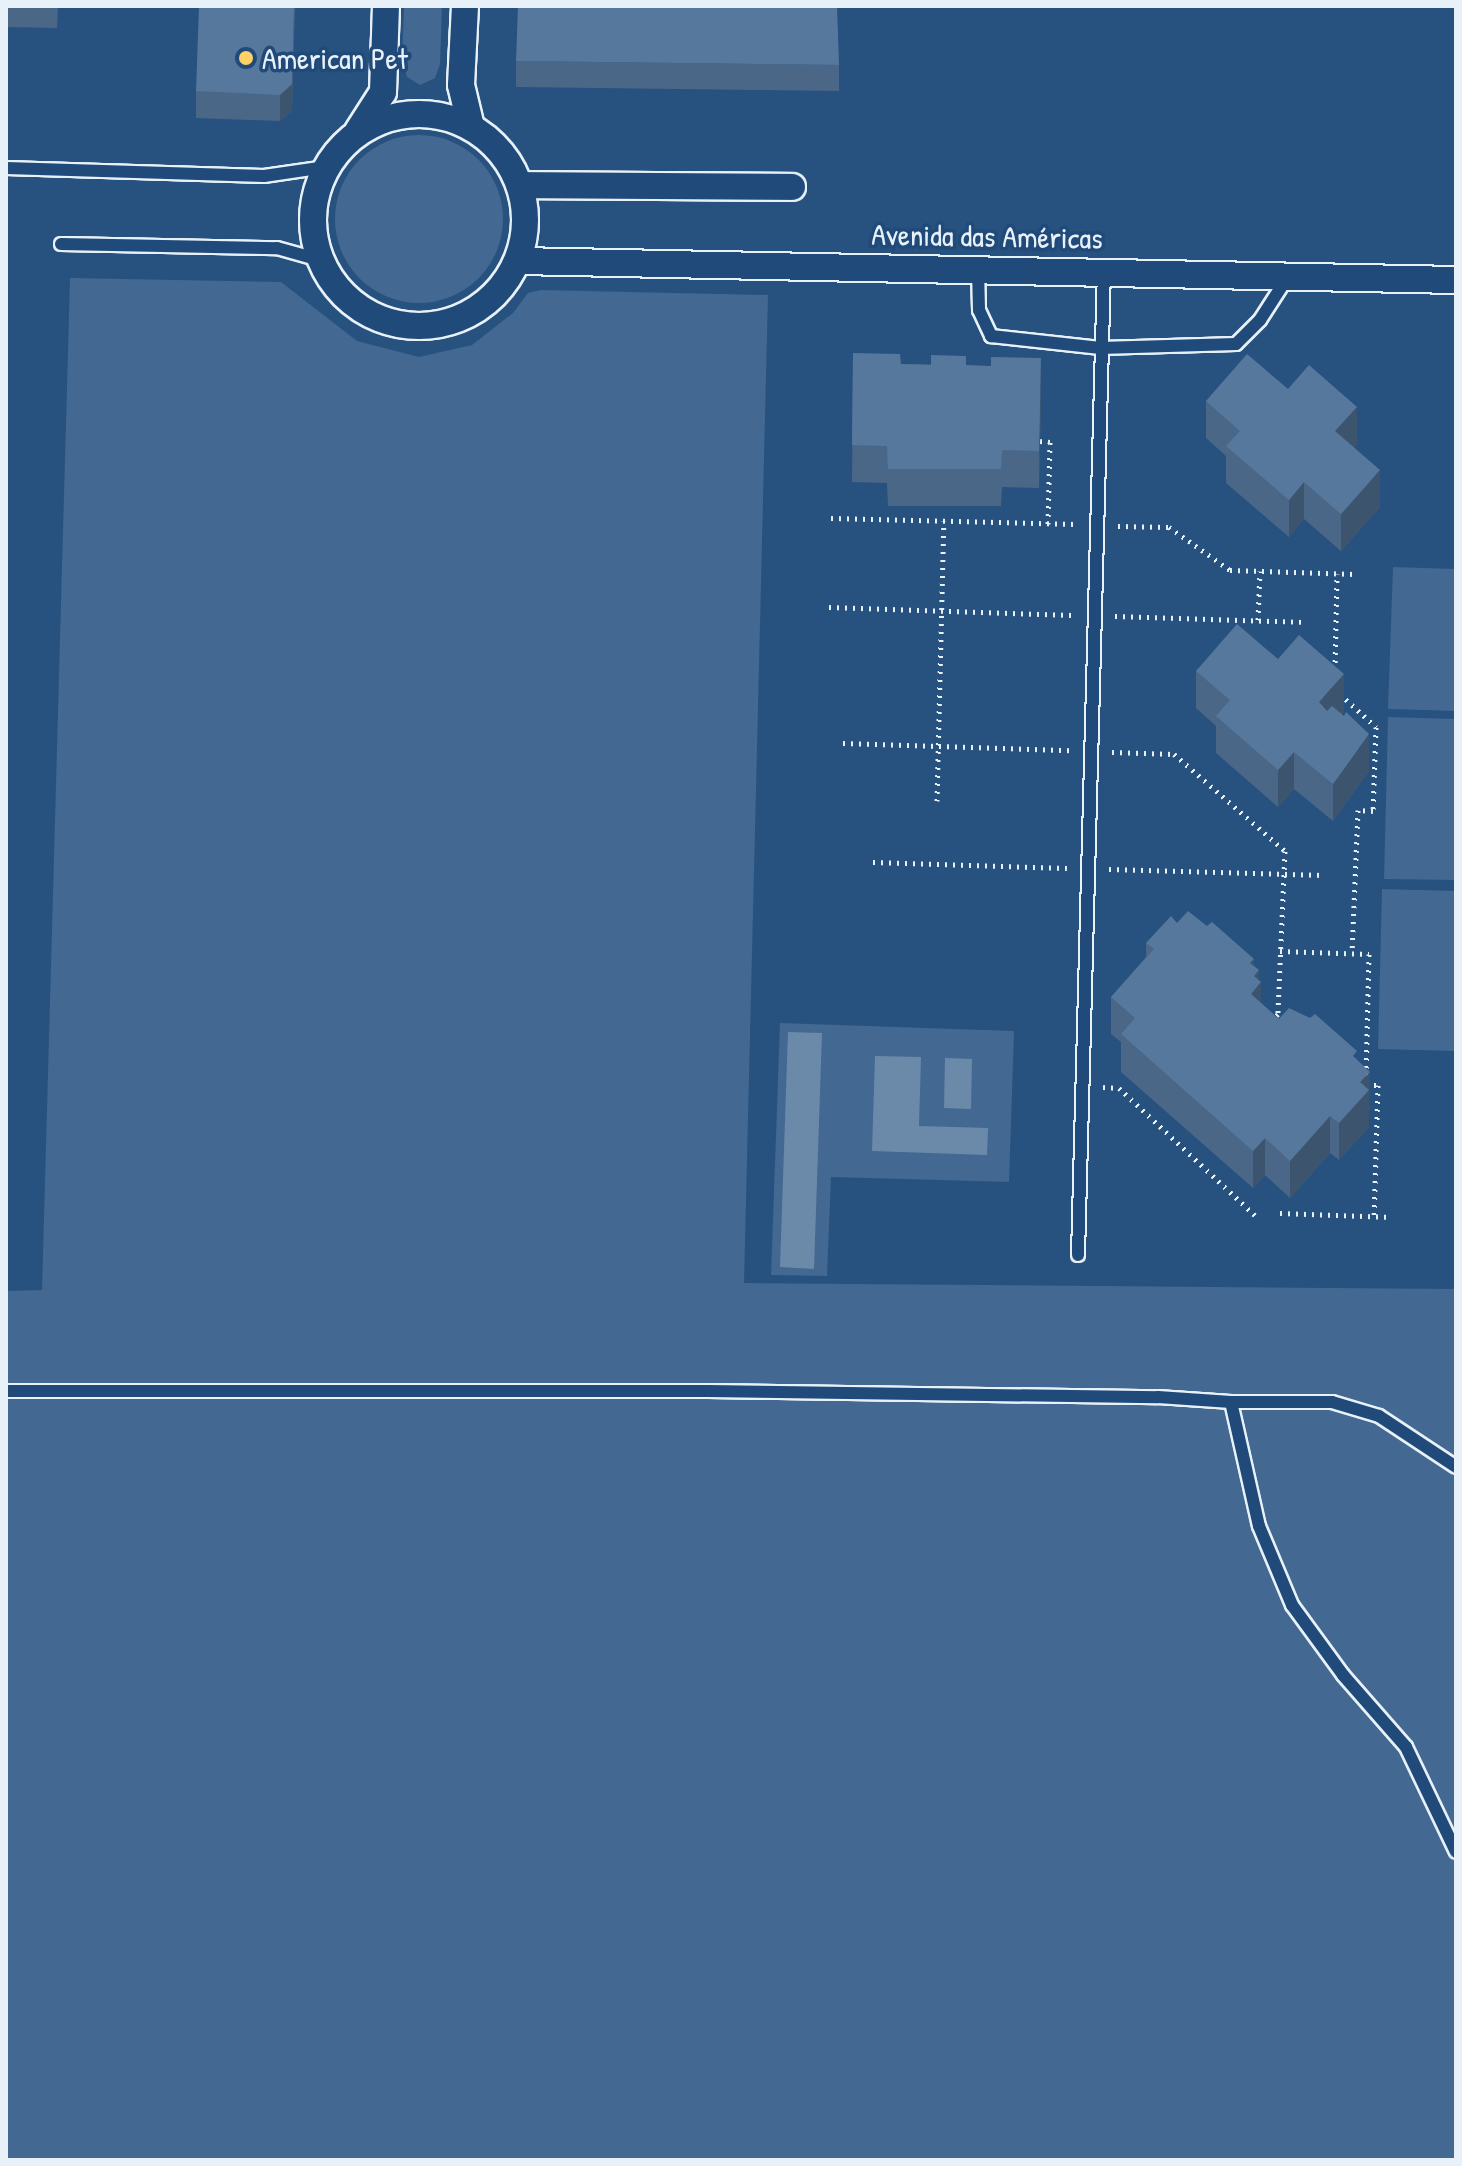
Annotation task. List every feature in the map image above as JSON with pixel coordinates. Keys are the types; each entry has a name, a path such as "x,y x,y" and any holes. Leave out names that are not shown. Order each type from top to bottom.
{"street":[{"path":"356,134 383,120 412,114 443,116 471,127 509,162 520,185 525,236 518,261 500,291 473,313 440,325 405,326 372,316 343,296 320,260 312,235 313,200 326,167 356,134 383,92 386,6"},
{"path":"465,6 461,85 471,127"},
{"path":"520,185 792,187"},
{"name":"Avenida das Américas","path":"518,261 1104,269 1456,280"}],"lane":[{"path":"6,168 264,176 326,167"},
{"path":"61,244 277,248 320,260"},
{"path":"978,269 979,310 984,329 991,336 1100,348 1236,344 1247,337 1290,275"},
{"path":"1078,1255 1104,269"},
{"path":"6,1391 708,1391 1332,1402 1379,1416 1456,1467"},
{"path":"1231,1402 1259,1526 1292,1605 1343,1675 1406,1747 1456,1852"}],"path":[{"path":"1040,441 1050,442 1048,524"},
{"path":"937,801 944,521"},
{"path":"1258,620 1260,571"},
{"path":"1335,675 1337,574"},
{"path":"829,607 1302,622"},
{"path":"1335,689 1376,727 1373,811 1358,810 1352,953"},
{"path":"843,743 1174,754 1285,851 1278,1014 1267,1025"},
{"path":"1280,951 1369,954 1366,1085 1378,1085 1374,1216"},
{"path":"1082,1086 1119,1088 1258,1218"},
{"path":"1280,1213 1392,1217"}],"shaded area":[{"path":"404,6 442,6 440,64 435,78 420,85 407,77 402,60"},
{"path":"419,135 451,141 478,160 497,187 503,219 497,251 478,278 451,297 419,303 387,297 360,278 341,251 335,219 341,187 360,160 387,141"},
{"path":"70,278 281,282 357,341 419,357 472,345 513,313 528,293 541,290 768,295 744,1283 1456,1289 1456,2160 6,2160 6,1291 42,1290"},
{"path":"1393,567 1456,569 1456,711 1388,709"},
{"path":"1388,717 1456,719 1456,880 1384,879"},
{"path":"1382,889 1456,891 1454,1051 1378,1049"},
{"path":"780,1023 1014,1031 1009,1182 831,1177 827,1276 771,1275"},
{"path":"788,1032 822,1033 814,1269 780,1267"},
{"path":"875,1056 921,1057 919,1126 988,1128 987,1155 872,1151"},
{"path":"945,1058 972,1059 971,1109 944,1108"}],"building":[{"name":"American Pet","path":"199,6 294,6 292,84 280,95 196,91"},
{"path":"518,6 837,6 839,65 516,61"},
{"path":"853,353 900,354 901,364 931,365 931,355 966,356 966,365 991,366 991,357 1041,358 1039,451 1002,450 1001,469 888,469 887,446 852,445"},
{"path":"1247,354 1288,389 1309,365 1357,407 1335,431 1380,470 1341,514 1304,482 1289,500 1226,446 1240,431 1206,401"},
{"path":"1237,624 1278,659 1299,635 1344,674 1319,702 1327,711 1332,706 1344,716 1346,712 1369,734 1333,784 1294,752 1278,770 1216,716 1230,700 1196,671"},
{"path":"1188,911 1207,926 1212,922 1254,959 1250,963 1259,970 1254,976 1261,982 1251,994 1279,1019 1289,1008 1310,1018 1315,1014 1357,1051 1353,1056 1370,1072 1360,1082 1369,1090 1339,1123 1330,1116 1290,1161 1265,1138 1253,1151 1121,1034 1135,1018 1111,997 1154,949 1146,943 1171,916 1177,923"}],"place":[{"name":"American Pet","path":"246,58"}]}
